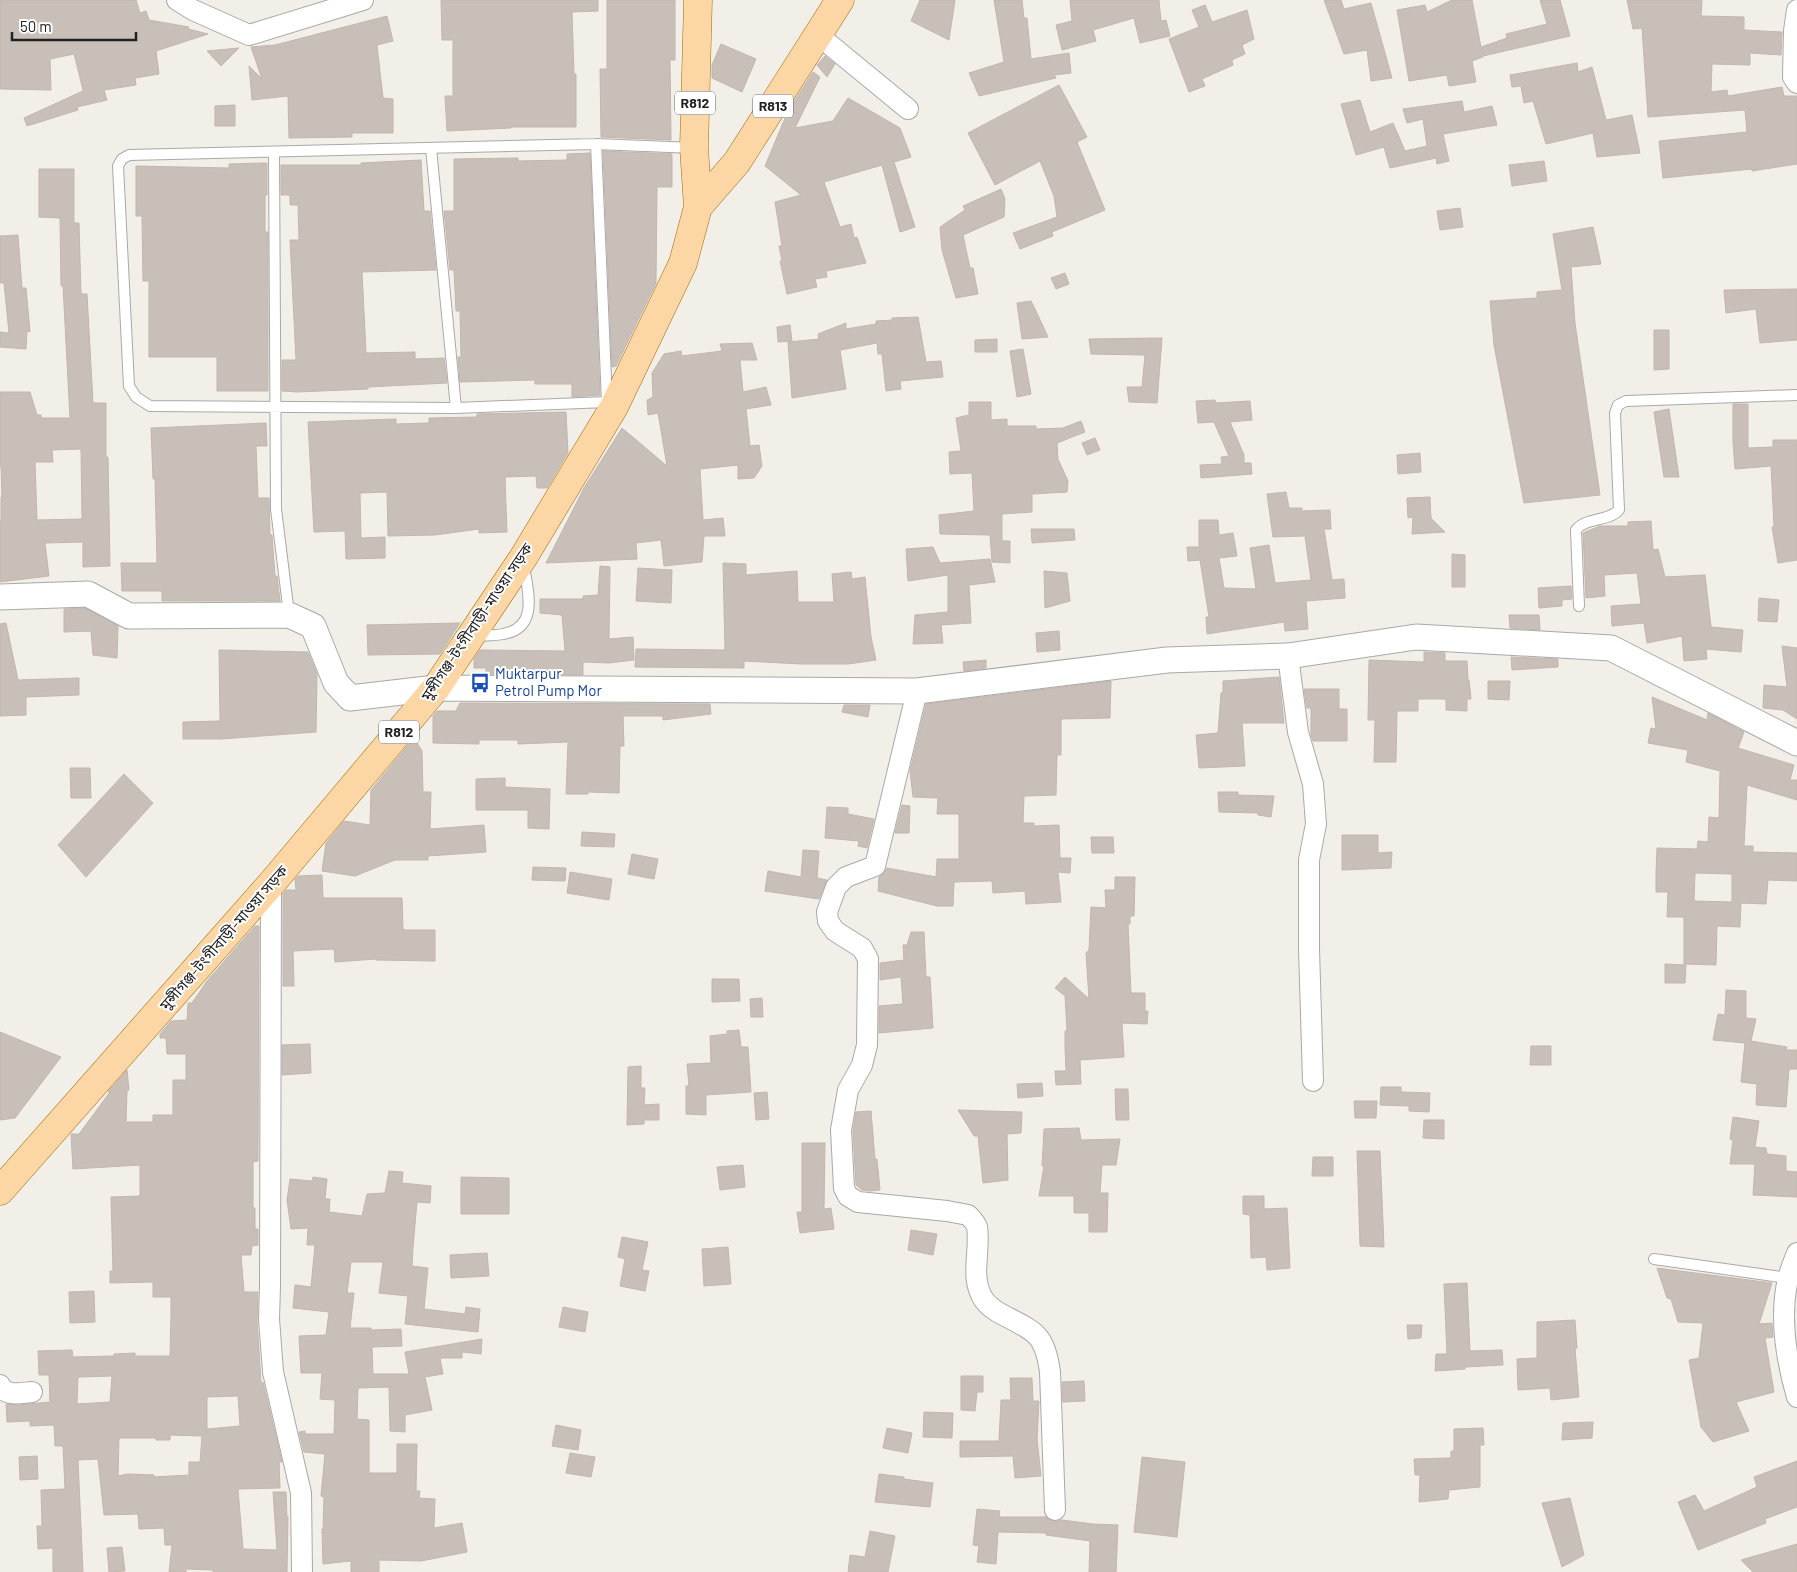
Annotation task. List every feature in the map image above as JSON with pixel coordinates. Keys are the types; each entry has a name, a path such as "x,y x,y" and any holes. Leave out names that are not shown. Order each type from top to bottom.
{"main road":[{"name":"R812","path":"698,0 694,148 698,207"},
{"name":"R813","path":"698,207 737,162 840,0"},
{"name":"মুন্সীগঞ্জ-টংগীবাড়ী-মাওয়া সড়ক","path":"0,1191 271,884 436,688 523,558 610,405 683,263 698,207"}],"street":[{"path":"177,0 193,10 249,35 363,0"},
{"path":"1797,10 1794,31 1794,77 1797,83"},
{"path":"818,35 908,109"},
{"path":"0,597 88,594 130,616 289,615 313,626 336,683 350,698 436,688 917,690 1167,660 1288,656 1416,637 1611,648 1797,743"},
{"path":"1288,656 1298,732 1313,784 1316,824 1309,860 1309,949 1313,1081"},
{"path":"917,690 875,866 846,877 836,887 827,912 828,921 835,931 862,948 868,959 867,1045 862,1064 848,1090 841,1130 844,1188 848,1196 858,1202 947,1211 968,1215 977,1226 977,1280 983,1299 993,1310 1027,1327 1038,1337 1047,1352 1050,1372 1055,1510"},
{"path":"271,884 269,1319 273,1372 302,1493 302,1572"},
{"path":"1797,1253 1783,1313 1788,1367 1797,1397"},
{"path":"0,1385 2,1389 9,1393 32,1392"}],"lane":[{"path":"596,144 610,405 456,408 150,406 136,397 129,386 118,166 122,159 129,155 596,144 694,148"},
{"path":"431,148 456,408"},
{"path":"274,152 276,509 289,615"},
{"path":"1578,606 1576,530 1580,525 1615,515 1620,510 1615,413 1618,405 1626,401 1797,394"},
{"path":"470,636 502,635 522,627 528,615 530,601 523,558"},
{"path":"1654,1259 1792,1278"}],"building":[{"path":"0,0 136,0 140,13 146,11 149,20 189,27 188,29 208,34 156,51 159,74 135,78 136,85 104,90 107,100 77,107 78,110 27,126 24,118 85,90 83,90 74,54 50,59 51,90 0,89"},
{"path":"441,0 598,0 598,11 572,12 574,74 576,74 576,127 511,127 447,131 445,96 453,96 453,40 442,40"},
{"path":"607,0 675,0 675,60 670,60 671,140 601,137 600,69 607,69"},
{"path":"920,0 955,0 949,40 911,21"},
{"path":"994,0 1022,0 1024,18 1027,18 1031,59 1069,53 1071,73 1054,75 1056,78 979,96 969,73 1004,62"},
{"path":"1070,0 1159,0 1161,21 1166,20 1170,36 1140,43 1134,18 1093,30 1096,41 1062,50 1056,25 1072,21"},
{"path":"1324,0 1341,0 1344,9 1371,3 1392,78 1371,81 1367,50 1344,54"},
{"path":"1452,0 1472,0 1481,47 1507,38 1506,34 1547,24 1540,0 1560,0 1570,36 1483,56 1472,61 1476,82 1449,86 1447,75 1409,81 1397,10 1425,5 1427,12"},
{"path":"1627,0 1702,0 1701,16 1744,17 1744,30 1782,32 1781,55 1750,53 1750,65 1712,64 1711,92 1727,90 1728,96 1782,87 1784,96 1797,96 1797,164 1752,171 1752,169 1663,178 1659,141 1747,132 1745,110 1648,117 1642,28 1633,29"},
{"path":"1205,5 1212,22 1247,10 1254,39 1242,45 1245,54 1232,60 1233,65 1202,79 1205,86 1189,92 1169,39 1199,27 1192,10"},
{"path":"387,16 393,41 377,45 383,98 393,99 393,133 352,133 352,137 289,138 288,96 252,100 249,66 262,79 251,47 275,45"},
{"path":"721,44 756,59 742,92 712,78 712,65"},
{"path":"239,48 221,66 207,51"},
{"path":"825,56 835,64 827,77 817,65"},
{"path":"1577,63 1578,72 1592,67 1606,120 1632,115 1640,153 1597,157 1593,133 1546,144 1533,101 1524,103 1521,86 1512,87 1510,75"},
{"path":"813,72 820,77 795,128 833,121 848,98 900,128 911,157 894,162 915,227 900,232 882,165 824,182 840,227 851,224 854,238 857,237 866,263 826,271 827,277 815,279 817,287 787,294 780,261 782,261 779,246 782,246 775,202 801,195 765,166 788,111"},
{"path":"1059,85 1087,137 1077,142 1105,210 1052,232 1053,236 1020,249 1013,233 1057,217 1054,196 1040,161 995,185 968,133"},
{"path":"1360,100 1370,132 1393,123 1405,151 1427,146 1423,119 1407,123 1403,109 1462,101 1464,112 1492,106 1497,125 1443,134 1449,161 1437,164 1436,158 1390,168 1384,147 1356,155 1341,104"},
{"path":"235,105 235,126 215,126 215,106"},
{"path":"603,151 672,154 672,187 657,187 656,283 616,366 612,367"},
{"path":"590,153 600,395 572,397 572,384 535,384 535,380 460,382 458,357 461,357 460,311 456,311 454,270 450,270 444,211 454,211 454,159 518,158 518,161 567,160 567,154"},
{"path":"421,160 424,211 430,211 436,270 362,272 366,353 415,352 415,359 444,358 447,383 368,387 368,389 282,391 282,360 296,360 290,240 299,240 298,205 290,205 290,195 281,195 281,165 361,165 361,163"},
{"path":"1544,161 1547,181 1512,186 1509,165"},
{"path":"267,163 265,232 268,232 268,391 217,391 217,357 149,357 149,281 143,281 142,216 136,216 136,166 229,168 229,164"},
{"path":"39,169 74,169 74,223 79,223 81,294 87,294 93,403 106,403 110,566 83,567 83,542 45,543 49,576 0,582 2,497 0,392 30,392 37,415 41,415 41,418 70,418 63,286 61,286 60,218 39,217","holes":["81,449 82,519 37,520 35,462 53,462 52,450"]},
{"path":"1001,189 1005,199 1004,217 963,235 970,268 973,268 978,294 956,298 942,250 940,227 965,210 963,206"},
{"path":"1460,208 1463,227 1440,230 1437,211"},
{"path":"1593,227 1601,264 1571,267 1575,323 1600,495 1524,503 1494,345 1490,301 1537,298 1537,292 1562,290 1553,234"},
{"path":"18,235 22,288 26,288 30,332 27,331 26,349 0,347 0,332 9,333 4,283 0,283 0,236"},
{"path":"1065,273 1069,284 1056,289 1051,278"},
{"path":"1797,289 1797,340 1760,343 1756,309 1726,313 1724,290"},
{"path":"1031,301 1048,337 1022,339 1017,303"},
{"path":"918,317 926,362 941,361 943,377 900,381 901,389 886,391 882,354 878,354 877,343 840,350 846,389 792,398 788,342 819,339 818,334 846,323 846,329 876,324 876,321 892,320 892,318"},
{"path":"790,325 792,341 778,342 777,327"},
{"path":"1654,330 1669,330 1669,369 1654,370"},
{"path":"1162,338 1157,403 1129,402 1127,387 1142,387 1145,355 1091,354 1089,339"},
{"path":"997,339 997,352 975,352 975,340"},
{"path":"752,343 757,360 740,360 743,392 766,387 771,405 746,409 750,446 759,445 762,466 754,478 738,479 738,465 700,469 703,520 723,518 725,536 704,536 702,562 664,566 661,540 636,543 637,559 546,563 584,488 622,428 667,466 658,413 648,415 647,400 653,397 652,373 664,354 681,351 682,356 722,351 720,344"},
{"path":"1023,349 1031,394 1017,397 1010,351"},
{"path":"1215,400 1216,403 1250,401 1252,420 1230,422 1244,455 1244,463 1251,463 1252,474 1201,478 1200,465 1222,464 1221,457 1229,456 1214,422 1198,423 1196,401"},
{"path":"969,402 991,402 991,420 1007,419 1007,426 1036,426 1036,429 1063,428 1081,421 1085,432 1057,443 1058,459 1068,481 1067,492 1032,494 1032,512 1002,514 1002,541 1010,541 1010,563 992,562 990,535 940,534 939,515 974,511 972,473 950,474 949,452 961,451 956,418 969,415"},
{"path":"1733,404 1748,404 1748,448 1773,447 1773,440 1797,440 1797,560 1778,563 1772,527 1774,527 1771,466 1735,469"},
{"path":"1669,409 1679,477 1664,477 1654,412"},
{"path":"566,412 568,453 547,488 537,488 536,476 505,477 507,532 479,533 479,529 435,535 388,536 387,492 360,493 361,538 385,537 385,558 346,559 345,531 314,532 308,422 396,419 396,424 429,423 429,418 477,417 477,414"},
{"path":"266,423 267,446 256,446 258,498 269,498 270,535 272,535 275,576 277,576 280,601 162,601 162,591 122,591 121,563 157,563 155,479 153,479 151,428"},
{"path":"1095,438 1100,450 1087,455 1082,443"},
{"path":"1420,453 1421,472 1398,474 1397,455"},
{"path":"1286,492 1289,508 1302,508 1302,511 1330,510 1331,529 1324,529 1332,580 1344,579 1345,598 1306,601 1308,629 1285,631 1284,622 1207,634 1206,617 1209,617 1200,560 1188,561 1187,547 1199,547 1199,520 1218,520 1219,535 1233,533 1237,556 1219,558 1224,588 1256,589 1250,548 1269,545 1275,583 1311,580 1305,536 1273,537 1267,494"},
{"path":"1430,497 1431,518 1445,532 1412,534 1413,517 1408,518 1407,498"},
{"path":"1651,521 1653,550 1658,549 1665,577 1705,575 1711,627 1743,630 1741,652 1706,649 1707,659 1684,661 1682,636 1647,643 1644,623 1612,626 1611,606 1641,604 1637,573 1604,575 1605,596 1586,598 1583,533 1600,526 1628,526 1628,522"},
{"path":"1031,529 1074,529 1075,540 1032,543"},
{"path":"933,547 940,563 990,559 995,582 969,585 971,623 941,625 943,643 913,644 915,615 948,612 948,575 908,581 906,549"},
{"path":"1452,554 1465,555 1465,587 1452,587"},
{"path":"723,563 746,564 746,575 797,571 798,602 834,602 832,574 851,572 852,579 865,577 871,637 876,660 848,664 744,661 744,668 635,667 636,649 725,650"},
{"path":"600,566 610,567 609,639 633,637 634,660 609,663 583,662 583,675 486,674 486,668 474,668 474,659 480,650 565,651 562,615 540,613 540,599 583,599 583,596 598,595"},
{"path":"638,568 672,570 671,603 636,601"},
{"path":"1044,571 1067,573 1070,601 1045,608"},
{"path":"1571,586 1572,599 1562,600 1562,606 1539,608 1538,588"},
{"path":"1759,598 1779,600 1777,622 1758,621"},
{"path":"85,608 118,626 117,658 93,655 91,631 64,632 64,609"},
{"path":"1509,615 1539,615 1540,630 1510,628"},
{"path":"6,623 18,680 79,678 79,695 26,697 26,715 0,716 0,624"},
{"path":"460,623 440,654 368,655 367,625"},
{"path":"1059,631 1060,650 1037,652 1036,633"},
{"path":"1782,646 1797,648 1797,719 1783,710 1763,708 1764,685 1787,687"},
{"path":"219,650 308,652 317,674 316,732 221,739 183,739 183,722 220,721"},
{"path":"1424,652 1445,653 1445,661 1467,661 1471,699 1467,699 1467,711 1446,710 1446,699 1418,699 1418,711 1397,711 1396,762 1374,762 1375,720 1368,720 1369,660 1424,662"},
{"path":"1511,657 1558,659 1558,667 1512,670"},
{"path":"986,660 986,668 964,671 963,662"},
{"path":"1279,677 1284,723 1242,723 1245,766 1199,768 1196,735 1218,733 1223,681"},
{"path":"1111,681 1110,718 1061,719 1061,755 1057,755 1056,795 1024,796 1023,823 1034,823 1034,826 1059,825 1060,858 1071,858 1070,873 1058,872 1061,902 1026,904 1025,891 993,893 992,881 954,882 953,906 937,906 878,891 879,877 887,868 936,877 937,859 959,859 959,814 937,814 938,798 913,797 910,771 926,704"},
{"path":"1488,681 1510,681 1509,700 1488,699"},
{"path":"1304,689 1339,689 1339,709 1347,709 1347,741 1313,741 1311,735 1311,708 1307,708"},
{"path":"1652,697 1707,720 1708,713 1744,732 1738,748 1794,765 1790,780 1797,780 1797,800 1747,785 1744,846 1753,846 1753,852 1797,853 1797,881 1768,880 1766,904 1741,903 1740,927 1717,926 1716,965 1684,964 1684,917 1667,917 1668,892 1656,892 1656,873 1657,848 1697,849 1698,841 1708,842 1709,817 1719,818 1720,771 1686,762 1688,750 1648,743 1651,728 1656,729","holes":["1695,873 1732,874 1732,902 1694,901"]},
{"path":"460,703 710,704 711,714 663,720 663,716 623,716 624,746 620,746 619,793 588,792 588,794 566,794 568,742 518,744 518,740 479,740 479,744 433,743 433,716 437,711 456,711"},
{"path":"844,705 870,705 868,717 842,712"},
{"path":"414,738 422,751 423,792 431,792 430,829 484,825 486,852 428,856 428,860 395,860 355,876 322,871 326,843 344,821 370,825 371,790"},
{"path":"70,768 90,768 91,798 71,798"},
{"path":"124,774 153,803 86,877 58,845"},
{"path":"505,778 505,787 550,789 549,829 528,828 528,810 476,810 476,779"},
{"path":"1218,792 1238,792 1238,795 1274,796 1271,817 1258,815 1258,813 1219,812"},
{"path":"902,805 910,806 909,833 895,833"},
{"path":"827,807 848,808 848,814 874,819 867,848 858,846 859,841 825,838"},
{"path":"582,832 615,834 614,847 581,846"},
{"path":"1342,835 1378,835 1378,853 1392,852 1391,868 1342,870"},
{"path":"1091,837 1113,837 1114,853 1092,853"},
{"path":"803,850 819,851 817,878 827,880 819,899 765,891 768,871 801,877"},
{"path":"632,854 658,859 654,879 628,874"},
{"path":"533,867 566,868 565,881 532,880"},
{"path":"570,872 612,879 609,900 567,893"},
{"path":"322,875 323,898 402,898 403,929 435,930 435,961 376,959 335,962 334,949 293,951 294,986 283,986 283,894 286,890 296,890 295,879 298,876"},
{"path":"1115,877 1135,877 1134,916 1130,916 1130,924 1128,924 1131,993 1145,993 1145,1011 1148,1011 1147,1024 1122,1023 1124,1057 1080,1060 1081,1084 1056,1085 1055,1071 1066,1071 1065,1031 1067,1031 1065,996 1055,988 1065,977 1089,999 1086,953 1089,950 1091,907 1106,908 1105,890 1115,890"},
{"path":"255,926 259,926 258,1161 253,1162 253,1208 255,1208 255,1229 258,1229 258,1245 252,1246 251,1255 241,1255 244,1292 258,1292 257,1320 261,1383 263,1382 282,1462 279,1462 280,1488 238,1489 243,1549 277,1550 273,1492 286,1492 288,1517 287,1572 213,1572 213,1570 186,1569 186,1572 169,1572 172,1545 165,1545 164,1528 139,1529 138,1514 104,1515 98,1459 78,1460 83,1572 53,1572 53,1548 38,1549 37,1526 42,1526 41,1490 65,1489 63,1446 55,1446 54,1425 30,1426 30,1421 7,1422 6,1404 19,1405 50,1402 49,1375 39,1375 38,1351 72,1350 73,1357 114,1356 114,1354 135,1353 135,1356 170,1356 171,1297 153,1297 153,1282 110,1283 110,1271 113,1271 111,1197 140,1196 140,1165 73,1169 71,1134 79,1134 110,1092 108,1092 127,1070 129,1090 127,1091 126,1122 153,1122 153,1115 173,1115 173,1080 186,1080 186,1054 167,1054 166,1038 160,1038 160,1034 171,1021 187,1020 188,1003 192,1003 207,981","holes":["112,1376 110,1402 77,1404 78,1377","238,1396 240,1426 207,1429 207,1397","170,1435 202,1436 200,1462 189,1462 189,1475 154,1477 154,1475 128,1474 118,1476 119,1438 170,1440"]},
{"path":"911,932 924,932 926,977 930,977 933,1028 879,1033 879,1006 903,1004 901,977 880,980 880,963 904,960 903,945 907,945"},
{"path":"1665,964 1686,965 1685,983 1665,983"},
{"path":"712,979 739,979 740,1001 712,1002"},
{"path":"1726,990 1746,991 1746,1018 1756,1019 1751,1041 1787,1047 1786,1050 1797,1050 1797,1069 1789,1069 1786,1107 1756,1105 1757,1084 1741,1082 1745,1043 1713,1040 1718,1014 1725,1015"},
{"path":"762,998 763,1017 751,1017 750,999"},
{"path":"739,1030 741,1047 748,1047 751,1092 706,1095 706,1115 686,1114 686,1086 689,1086 687,1064 711,1063 710,1036"},
{"path":"0,1032 61,1057 15,1118 0,1120"},
{"path":"310,1044 311,1073 282,1075 282,1045"},
{"path":"1531,1046 1551,1046 1551,1065 1530,1065"},
{"path":"641,1066 641,1088 645,1088 644,1105 659,1104 659,1120 644,1120 644,1124 627,1125 628,1067"},
{"path":"1042,1083 1043,1096 1018,1098 1017,1084"},
{"path":"1381,1087 1401,1087 1401,1092 1430,1093 1429,1112 1409,1111 1409,1106 1380,1105"},
{"path":"1115,1089 1128,1089 1129,1120 1116,1120"},
{"path":"767,1092 769,1119 756,1120 754,1093"},
{"path":"1354,1101 1377,1101 1376,1118 1355,1118"},
{"path":"958,1110 1022,1112 1021,1133 1007,1134 1008,1180 983,1183 978,1136 974,1136"},
{"path":"871,1111 880,1190 870,1191 862,1190 856,1185 853,1131 856,1112"},
{"path":"1733,1117 1759,1121 1755,1147 1766,1148 1767,1154 1786,1156 1786,1171 1797,1172 1797,1197 1753,1195 1755,1164 1730,1164 1733,1140 1730,1139"},
{"path":"1424,1120 1444,1120 1444,1139 1423,1138"},
{"path":"1079,1128 1081,1140 1120,1139 1116,1165 1102,1165 1100,1193 1108,1193 1107,1232 1089,1232 1089,1213 1074,1213 1074,1196 1039,1196 1044,1166 1042,1166 1044,1129"},
{"path":"802,1143 825,1143 824,1209 831,1208 834,1229 800,1233 797,1212 802,1212"},
{"path":"1357,1151 1380,1151 1384,1247 1360,1246"},
{"path":"1313,1157 1333,1157 1333,1176 1312,1176"},
{"path":"743,1165 745,1187 720,1190 717,1167"},
{"path":"389,1171 403,1172 402,1183 431,1186 430,1203 417,1202 413,1247 412,1266 428,1268 424,1309 465,1314 466,1307 480,1309 478,1332 405,1324 408,1296 379,1293 383,1262 351,1262 347,1293 354,1293 350,1328 371,1328 371,1330 401,1329 402,1346 372,1347 373,1374 409,1374 405,1352 482,1339 481,1354 462,1352 462,1358 440,1358 443,1374 425,1377 432,1410 405,1415 405,1432 390,1431 389,1387 358,1388 357,1419 369,1420 369,1473 397,1473 397,1444 417,1444 416,1491 420,1491 419,1498 435,1499 434,1528 462,1523 467,1552 421,1561 379,1560 379,1572 351,1572 351,1561 323,1564 322,1529 324,1497 321,1496 325,1454 304,1452 299,1432 305,1431 305,1434 334,1434 335,1400 320,1399 322,1373 301,1373 299,1336 326,1335 329,1312 293,1308 295,1285 311,1287 315,1245 307,1245 308,1228 291,1229 287,1200 290,1179 312,1181 313,1177 327,1179 325,1199 330,1199 329,1212 362,1216 367,1194 385,1193"},
{"path":"461,1177 509,1178 509,1214 461,1214"},
{"path":"1243,1196 1264,1196 1264,1209 1287,1208 1290,1268 1267,1270 1266,1257 1251,1258 1250,1215 1243,1214"},
{"path":"911,1230 937,1234 933,1255 908,1250"},
{"path":"622,1237 648,1242 642,1270 649,1271 645,1291 620,1286 625,1259 618,1257"},
{"path":"728,1247 731,1284 704,1286 702,1249"},
{"path":"487,1253 489,1276 451,1278 450,1255"},
{"path":"1657,1268 1772,1283 1759,1324 1772,1323 1773,1337 1765,1338 1774,1392 1736,1402 1749,1431 1713,1442 1701,1427 1689,1360 1699,1358 1703,1323 1678,1322 1671,1299 1667,1298"},
{"path":"1467,1283 1470,1351 1502,1350 1503,1365 1435,1371 1436,1354 1447,1354 1444,1284"},
{"path":"94,1291 95,1322 70,1323 69,1292"},
{"path":"563,1307 588,1312 585,1332 559,1327"},
{"path":"1575,1320 1577,1348 1575,1349 1579,1397 1551,1400 1550,1388 1518,1390 1517,1359 1537,1358 1537,1322"},
{"path":"1407,1325 1422,1325 1421,1338 1408,1339"},
{"path":"961,1376 983,1376 983,1392 977,1392 975,1411 961,1410"},
{"path":"1010,1378 1032,1378 1033,1401 1039,1401 1037,1439 1041,1476 1015,1478 1013,1456 960,1457 960,1441 999,1441 1001,1400 1011,1400"},
{"path":"1084,1381 1085,1401 1063,1402 1062,1382"},
{"path":"924,1412 953,1413 952,1438 923,1437"},
{"path":"1593,1422 1592,1438 1562,1440 1563,1423"},
{"path":"556,1425 581,1430 578,1450 552,1446"},
{"path":"887,1428 912,1433 908,1453 883,1448"},
{"path":"1483,1428 1484,1445 1480,1445 1480,1487 1449,1490 1448,1499 1419,1502 1420,1475 1415,1475 1414,1459 1451,1458 1451,1451 1454,1451 1454,1429"},
{"path":"570,1453 595,1457 591,1477 566,1473"},
{"path":"37,1456 38,1479 20,1480 19,1457"},
{"path":"1142,1457 1185,1462 1177,1537 1134,1532"},
{"path":"1797,1461 1797,1507 1765,1519 1766,1523 1698,1550 1678,1502 1695,1495 1704,1511 1757,1487 1754,1477"},
{"path":"879,1474 933,1483 930,1507 875,1502"},
{"path":"1570,1498 1584,1555 1562,1567 1542,1503"},
{"path":"977,1509 1000,1511 999,1517 1046,1517 1055,1522 1062,1520 1118,1525 1116,1572 1089,1572 1090,1541 1046,1535 1046,1533 998,1532 996,1564 977,1562 979,1546 973,1545"},
{"path":"870,1531 895,1536 888,1572 848,1572 850,1555 865,1557"},
{"path":"1797,1544 1797,1572 1753,1572 1741,1560"},
{"path":"122,1547 125,1571 109,1572 107,1548"}],"place":[{"name":"Muktarpur Petrol Pump Mor","path":"480,683"}]}
